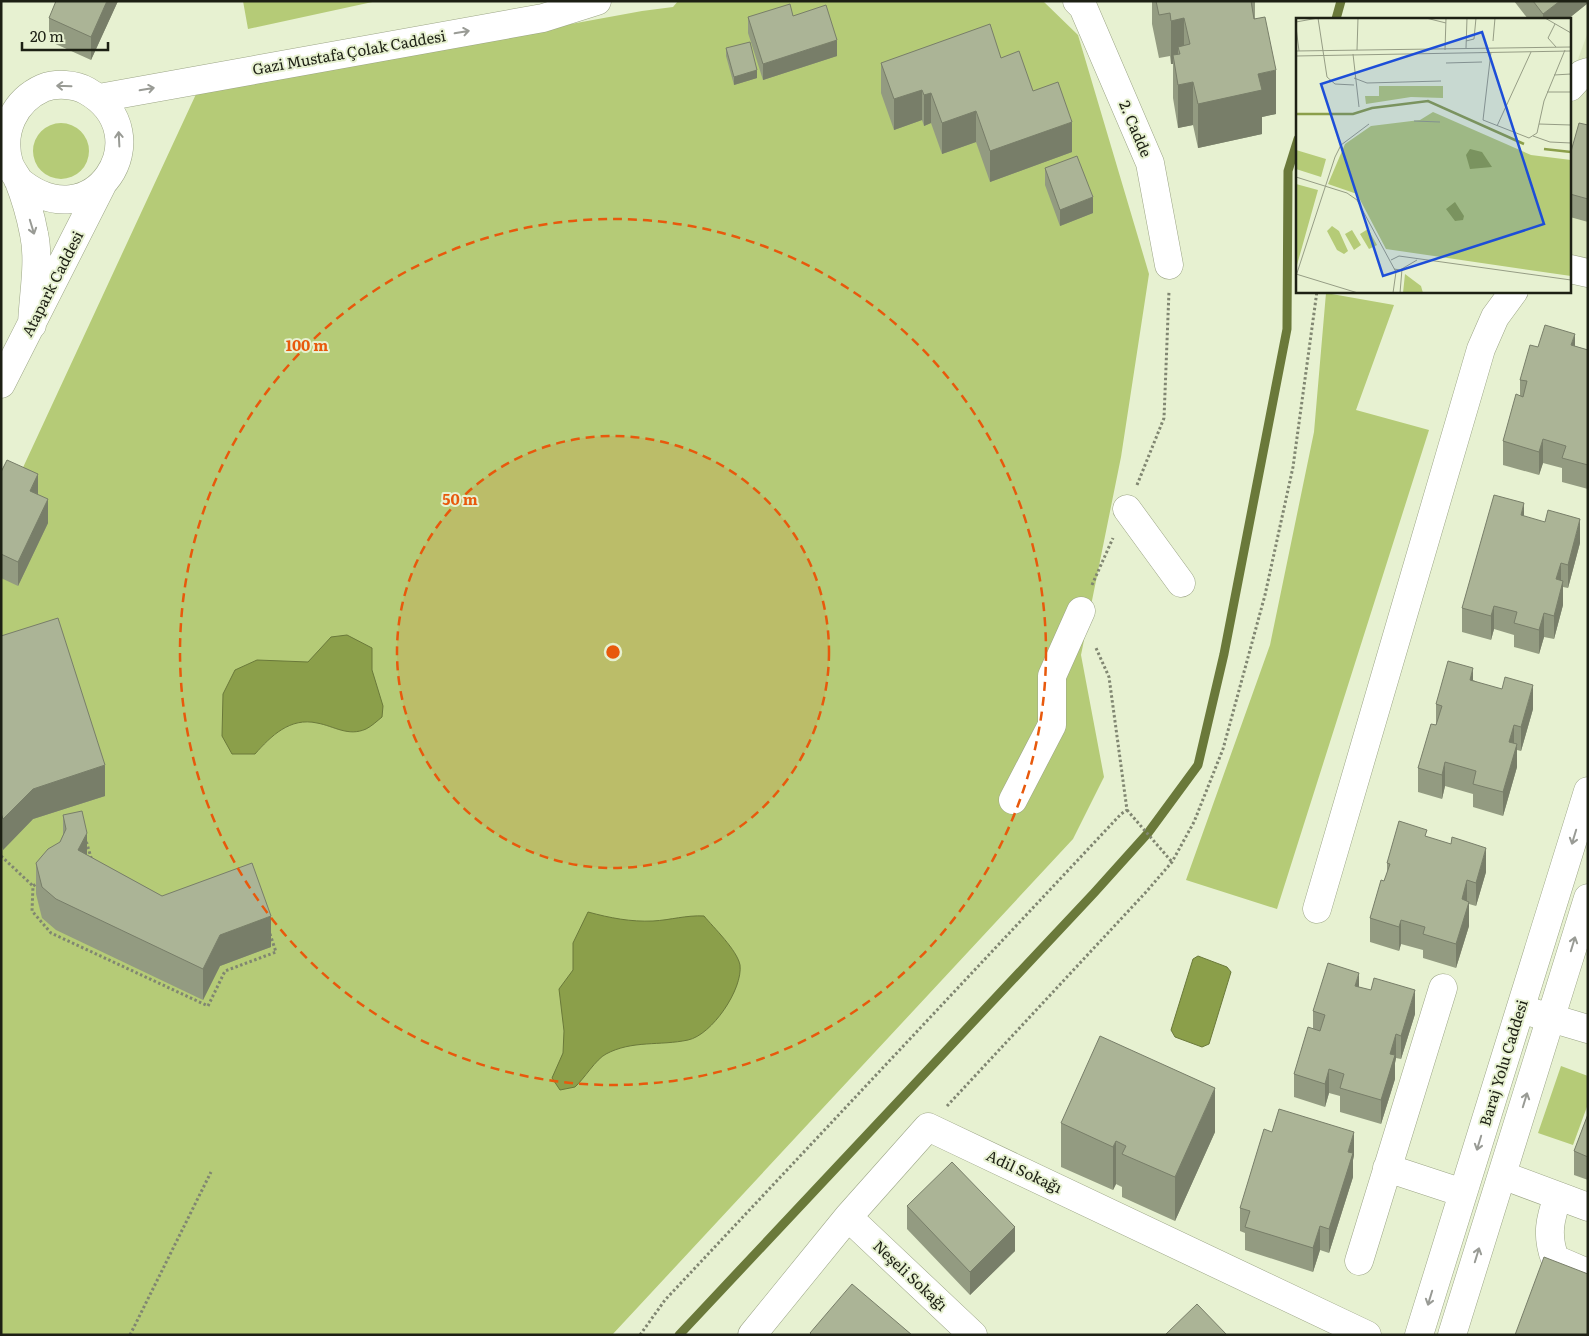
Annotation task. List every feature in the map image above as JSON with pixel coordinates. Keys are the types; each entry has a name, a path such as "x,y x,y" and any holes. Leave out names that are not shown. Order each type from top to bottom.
{"street":[{"name":"Gazi Mustafa Çolak Caddesi","path":"99,98 543,18 597,1"},
{"name":"2. Cadde","path":"1077,1 1082,7 1150,163 1169,265"},
{"path":"1572,85 1582,74 1588,72"},
{"path":"1,104 28,96 45,87 64,85 82,88 99,98 111,112 119,130 120,149 115,168 104,183 88,194 70,200 50,199 33,192 9,168"},
{"path":"28,96 15,109 7,126 5,145 9,168 34,235 32,325"},
{"name":"Atapark Caddesi","path":"1,384 104,183"},
{"path":"1572,269 1588,273"},
{"path":"1317,909 1481,350 1495,317 1513,292"},
{"path":"1127,509 1181,583"},
{"path":"1013,800 1052,725 1052,676 1081,611"},
{"name":"Baraj Yolu Caddesi","path":"1419,1335 1588,790"},
{"name":"Baraj Yolu Caddesi","path":"1452,1335 1588,898"},
{"path":"1359,1261 1442,988"},
{"path":"1521,1009 1588,1029"},
{"path":"752,1335 848,1217 928,1127"},
{"name":"Adil Sokağı","path":"928,1127 1367,1335"},
{"path":"1387,1168 1463,1193"},
{"path":"1502,1175 1588,1207"},
{"path":"1558,1196 1549,1223 1550,1245 1555,1259 1588,1273"},
{"name":"Neşeli Sokağı","path":"848,1217 973,1335"}],"path":[{"path":"1169,265 1164,418 1127,509 1081,611 1108,676 1127,810 1172,862"},
{"path":"928,1127 1146,892 1172,862 1194,822 1223,749 1265,595 1293,467 1317,292"},
{"path":"640,1335 665,1300 1120,814 1127,810"},
{"path":"1,856 33,886 32,911 51,933 208,1006 225,971 276,952 255,889 165,921 83,879 92,861 85,837 60,843 64,861 58,870 33,886"},
{"path":"130,1335 210,1172"}],"shaded area":[{"path":"243,1 377,1 248,29"},
{"path":"678,1 1043,1 1078,35 1149,274 1121,457 1081,655 1104,777 1073,839 612,1335 1,1335 1,515 197,92 642,11 673,7"},
{"path":"1588,32 1588,263 1572,259 1572,76"},
{"path":"61,123 72,125 81,131 87,140 89,151 87,162 81,171 72,177 61,179 50,177 41,171 35,162 33,151 35,140 41,131 50,125"},
{"path":"1326,293 1394,305 1356,410 1429,430 1277,909 1186,880 1270,645 1314,432"},
{"path":"347,635 372,648 372,670 383,706 382,717 366,729 353,732 317,723 298,723 290,725 275,735 255,754 232,754 222,736 223,694 235,670 257,660 308,662 331,637"},
{"path":"588,912 637,921 704,916 735,953 740,965 740,975 737,986 724,1010 707,1030 688,1040 636,1045 606,1054 598,1060 575,1087 560,1090 552,1078 563,1053 564,1031 559,989 573,970 573,943"},
{"path":"1198,956 1227,967 1231,972 1209,1044 1202,1047 1175,1037 1171,1030 1193,959"},
{"path":"1561,1066 1588,1076 1588,1104 1573,1145 1538,1133"}],"building":[{"path":"56,1 107,1 91,37 49,18"},
{"path":"1156,1 1251,1 1254,19 1265,17 1276,70 1258,74 1262,90 1198,104 1193,82 1178,85 1173,55 1180,54 1178,47 1190,44 1184,18 1171,21 1170,13 1159,15"},
{"path":"1533,1 1560,1 1543,14"},
{"path":"790,4 793,16 826,5 837,40 763,64 748,17"},
{"path":"990,24 1001,58 1019,51 1033,91 1058,82 1072,122 990,151 976,111 942,123 931,93 924,95 922,90 894,99 881,63"},
{"path":"750,42 757,70 734,77 726,48"},
{"path":"1579,123 1588,125 1588,199 1572,195 1572,148"},
{"path":"1077,156 1093,197 1060,210 1045,168"},
{"path":"1545,325 1575,334 1571,345 1588,350 1588,465 1562,458 1566,446 1543,439 1539,452 1503,441 1516,394 1523,397 1527,381 1520,380 1530,345 1538,347"},
{"path":"7,460 38,474 30,491 48,499 18,562 1,554 1,472"},
{"path":"1494,495 1524,503 1521,515 1545,522 1548,510 1580,519 1568,565 1561,563 1556,579 1563,581 1554,616 1544,613 1539,630 1514,623 1517,612 1494,606 1491,616 1462,608"},
{"path":"58,618 105,765 33,789 3,819 1,813 1,636"},
{"path":"1448,661 1473,668 1470,680 1502,689 1505,677 1533,685 1521,727 1514,725 1509,742 1517,744 1503,792 1473,784 1476,771 1445,762 1442,775 1418,768 1431,724 1436,725 1442,706 1436,704"},
{"path":"82,811 87,833 78,850 162,896 252,863 271,916 220,935 203,969 56,899 42,887 36,863 48,849 60,842 66,829 63,815"},
{"path":"1399,821 1427,830 1425,836 1451,844 1452,837 1486,848 1476,883 1467,880 1462,899 1469,902 1456,944 1423,934 1425,927 1401,920 1399,927 1370,918 1381,880 1384,881 1390,864 1387,863"},
{"path":"1328,963 1359,973 1355,986 1371,990 1374,978 1415,990 1401,1036 1396,1034 1390,1054 1395,1055 1381,1100 1340,1088 1344,1074 1329,1069 1325,1084 1294,1074 1308,1027 1320,1031 1325,1015 1313,1011"},
{"path":"1100,1036 1215,1088 1175,1177 1122,1154 1126,1146 1116,1141 1113,1147 1061,1123"},
{"path":"1279,1109 1354,1132 1348,1152 1353,1153 1329,1229 1320,1226 1313,1248 1245,1227 1250,1211 1240,1208 1264,1129 1272,1132"},
{"path":"1588,1114 1588,1157 1574,1151"},
{"path":"952,1162 1015,1227 970,1272 907,1206"},
{"path":"1544,1257 1588,1274 1588,1335 1515,1335"},
{"path":"852,1284 912,1335 812,1335 810,1333"},
{"path":"1197,1304 1227,1335 1165,1335"}],"waterway":[{"path":"1336,18 1341,1"},
{"path":"679,1335 1094,893 1148,833 1198,765 1224,654 1287,329 1288,171 1296,145"}]}
